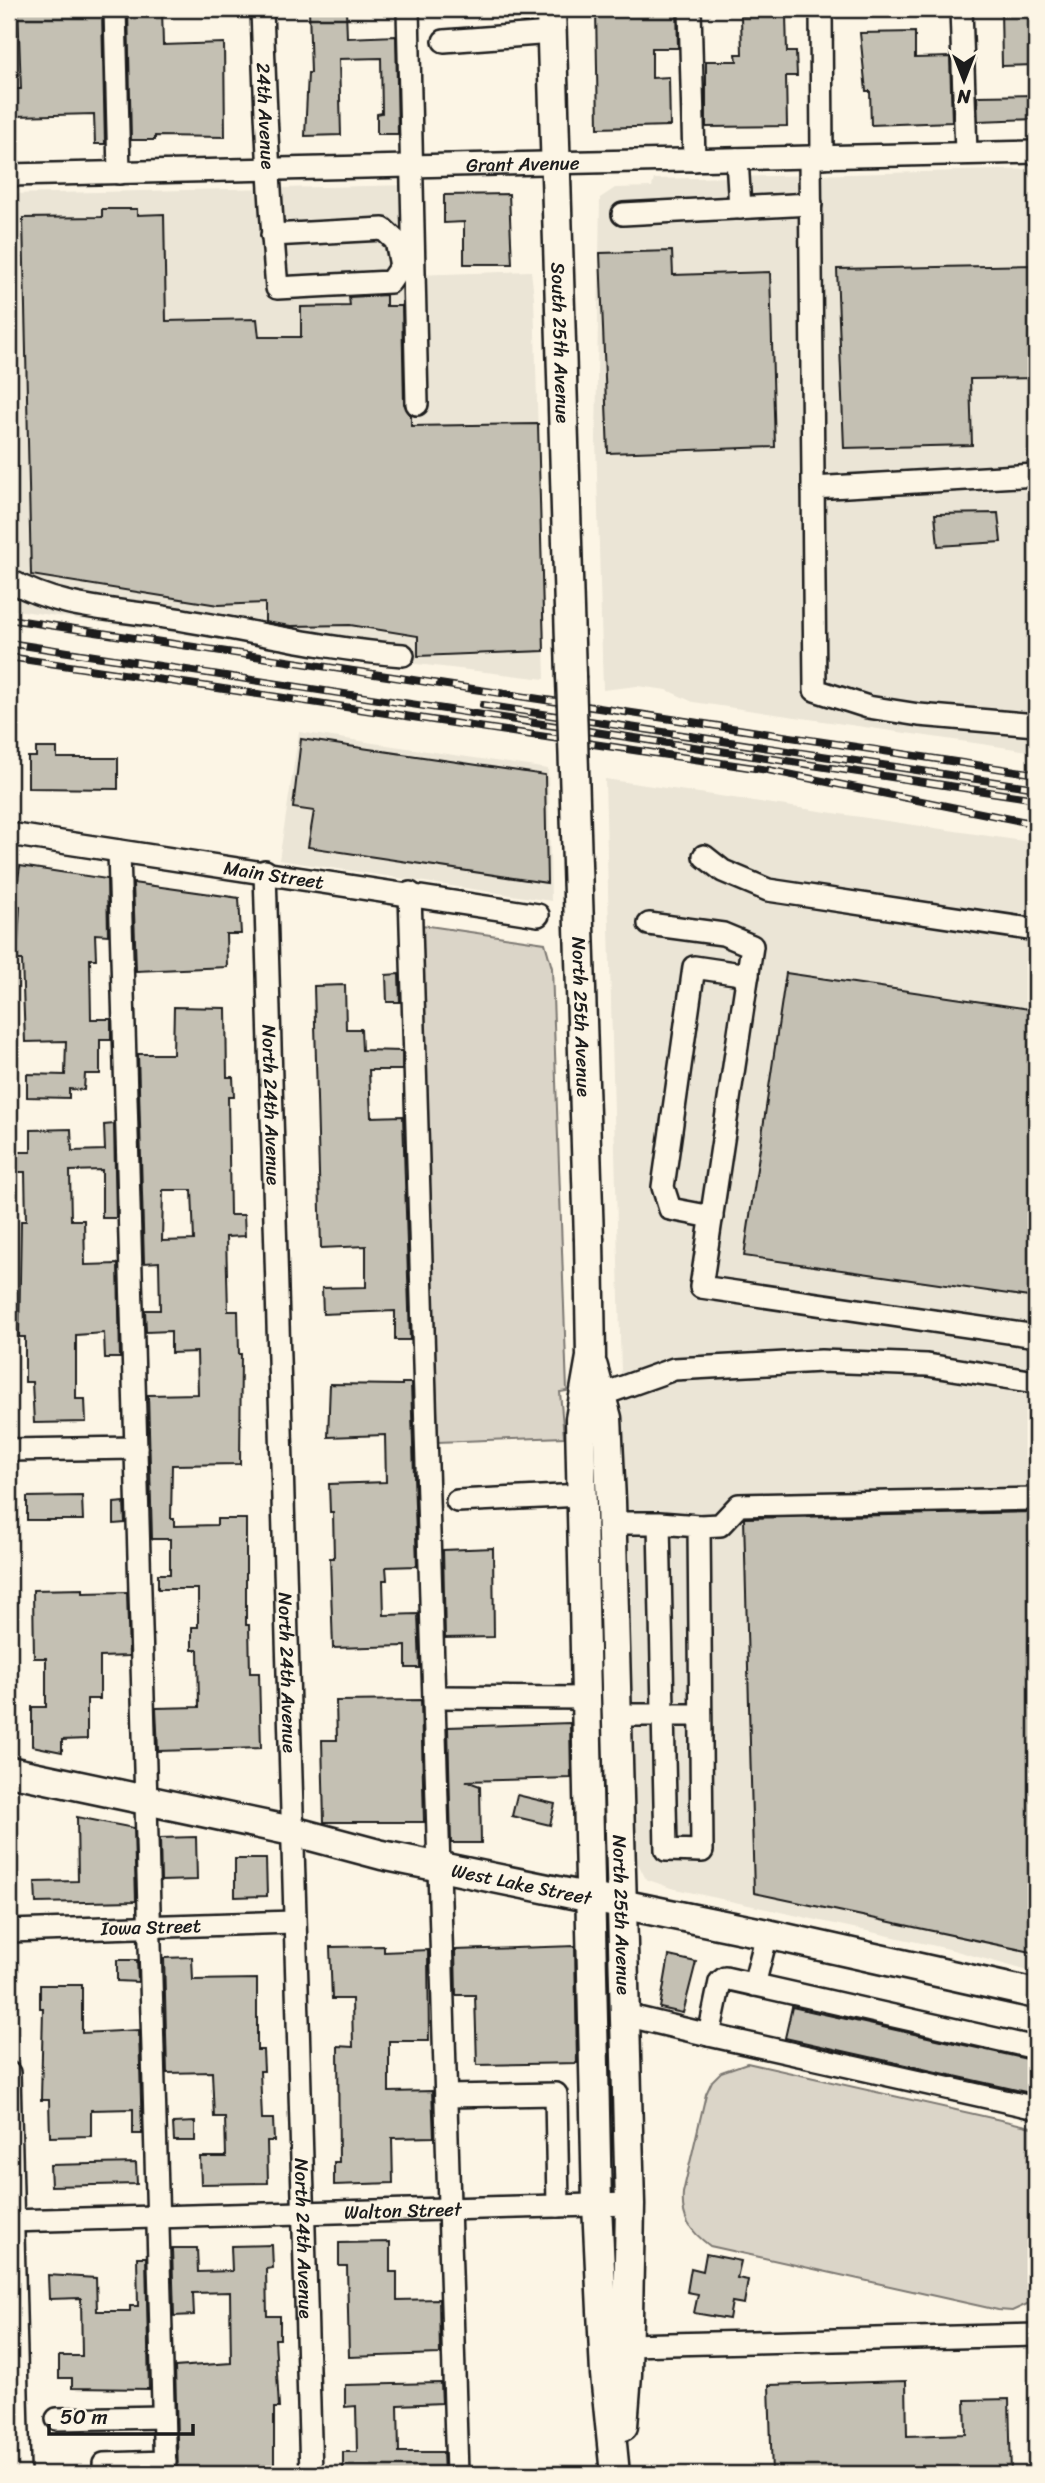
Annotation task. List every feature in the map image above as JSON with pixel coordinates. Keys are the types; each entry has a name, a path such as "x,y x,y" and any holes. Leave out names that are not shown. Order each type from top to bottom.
{"main road":[{"name":"South 25th Avenue","path":"551,21 571,676"},
{"name":"North 25th Avenue","path":"571,676 591,1357 580,1419 597,2205 605,2374 617,2474"},
{"name":"North 25th Avenue","path":"591,1357 607,1418 612,1523 630,2204 628,2345 617,2474"},
{"name":"West Lake Street","path":"9,1772 292,1831 591,1900 767,1934 1036,1993"}],"street":[{"path":"116,9 119,173"},
{"name":"24th Avenue","path":"262,9 268,169 272,229 277,288 390,282 401,266 396,241 383,229 272,229"},
{"path":"408,9 417,404"},
{"path":"690,9 695,160"},
{"path":"821,9 816,157 811,204 815,690 868,707 919,715 1036,725"},
{"path":"961,9 966,153"},
{"path":"444,41 551,21"},
{"name":"Grant Avenue","path":"9,175 1036,152"},
{"path":"737,159 740,208"},
{"path":"623,214 811,204"},
{"path":"813,488 1036,475"},
{"path":"9,580 32,593 100,611 163,617 275,639 403,654"},
{"name":"Main Street","path":"9,834 410,893 538,915"},
{"path":"105,2474 104,2464 165,2468 119,851"},
{"path":"704,856 723,871 768,890 1036,930"},
{"name":"North 24th Avenue","path":"265,871 293,1922 311,2474"},
{"path":"410,893 457,2474"},
{"path":"649,924 723,934 752,946 701,1287 1036,1336"},
{"path":"712,1217 670,1209 663,1187 694,967 748,975"},
{"path":"601,1395 674,1369 821,1361 927,1365 1036,1382"},
{"path":"9,1450 136,1448"},
{"path":"457,1501 582,1495"},
{"path":"612,1523 720,1525 738,1505 1036,1499"},
{"path":"659,1523 666,1850 702,1851 699,1526"},
{"path":"434,1697 587,1698"},
{"path":"616,1715 700,1715"},
{"name":"Iowa Street","path":"9,1931 293,1922"},
{"path":"754,1985 767,1934"},
{"path":"709,2035 720,1982 725,1978 1036,2048"},
{"path":"625,2015 1036,2108"},
{"path":"9,2073 19,2474"},
{"path":"446,2096 556,2094 558,2206"},
{"name":"Walton Street","path":"11,2221 630,2204"},
{"path":"628,2345 1036,2335"},
{"path":"57,2419 163,2417"}],"shaded area":[{"path":"1036,169 1036,752 693,702 667,690 637,686 603,690 596,439 600,198 615,188 652,187 654,179"},
{"path":"412,185 414,275 531,271 534,297 545,679 269,647 9,609 9,194"},
{"path":"299,732 548,769 551,901 279,860"},
{"path":"605,779 1036,843 1036,1973 949,1949 671,1888 646,1879 634,1856"},
{"path":"422,925 545,943 552,968 567,1391 560,1392 564,1437 438,1442"},
{"path":"747,2063 1036,2128 1036,2300 1012,2311 998,2310 710,2246 688,2224 683,2193 706,2094 712,2081 721,2072"}],"building":[{"path":"18,9 102,12 105,144 95,144 94,114 15,116 14,89 21,89"},
{"path":"128,9 162,9 163,45 224,43 225,137 155,136 155,140 131,140"},
{"path":"309,9 346,9 347,38 396,36 398,134 377,134 377,114 382,113 381,58 339,59 341,135 305,136 308,73 311,73"},
{"path":"596,9 677,9 678,48 652,48 652,78 669,77 670,126 598,128"},
{"path":"1001,9 1036,9 1036,65 1002,66"},
{"path":"786,15 787,52 796,52 797,76 786,76 787,126 706,127 706,61 737,61 736,54 742,54 741,16"},
{"path":"915,32 915,58 950,57 952,122 871,125 870,91 866,91 860,33"},
{"path":"1036,95 1036,119 978,121 977,96"},
{"path":"509,194 512,264 464,264 464,222 444,223 444,195"},
{"path":"102,209 137,209 137,215 164,214 166,321 257,319 259,337 301,337 301,307 350,306 349,297 386,295 386,306 402,306 404,404 411,416 411,426 538,424 544,651 418,656 418,636 350,625 291,626 265,622 265,603 218,605 31,575 23,218 102,217"},
{"path":"672,251 673,275 770,272 775,447 608,453 600,253"},
{"path":"1036,265 1036,378 970,379 972,445 844,448 837,269"},
{"path":"998,513 1001,542 938,546 935,514"},
{"path":"301,739 545,775 547,883 308,847 314,811 293,808"},
{"path":"36,748 57,748 57,758 118,758 118,789 28,788 28,757 36,757"},
{"path":"20,866 107,879 108,935 95,934 96,959 90,959 91,1019 111,1019 111,1040 100,1040 100,1074 85,1074 84,1090 69,1089 69,1098 27,1097 27,1074 65,1075 66,1041 25,1042 22,960 17,960 20,906 14,905"},
{"path":"133,883 239,898 241,934 226,934 227,967 136,971"},
{"path":"786,973 1036,1010 1036,1298 744,1256"},
{"path":"399,974 400,1002 387,1002 386,975"},
{"path":"345,985 346,1029 361,1029 362,1050 402,1051 402,1070 369,1070 371,1117 403,1116 410,1340 395,1340 395,1311 323,1314 322,1288 366,1287 366,1246 321,1248 314,986"},
{"path":"174,1007 226,1008 227,1077 233,1077 234,1097 228,1097 230,1215 244,1215 245,1236 226,1237 228,1311 238,1311 241,1354 240,1464 172,1465 171,1519 174,1519 174,1526 217,1525 217,1519 246,1519 246,1625 249,1625 250,1673 259,1673 261,1748 158,1751 156,1708 199,1707 198,1650 192,1650 192,1627 198,1627 198,1589 158,1589 158,1574 170,1574 170,1539 152,1539 148,1395 198,1394 197,1352 171,1353 171,1331 146,1332 145,1310 160,1310 159,1262 144,1263 138,1054 173,1054","holes":["163,1190 192,1190 194,1240 162,1241"]},
{"path":"114,1124 116,1218 102,1218 102,1170 70,1171 71,1220 84,1220 85,1265 118,1264 120,1358 105,1358 104,1333 76,1335 76,1399 85,1399 86,1422 34,1423 32,1382 25,1382 25,1337 19,1337 21,1221 26,1221 25,1172 17,1172 16,1152 31,1152 31,1130 71,1129 72,1151 105,1150 104,1125"},
{"path":"411,1383 417,1566 386,1567 387,1580 383,1580 384,1615 418,1614 420,1668 406,1668 406,1646 333,1648 330,1558 334,1558 333,1512 330,1512 329,1484 386,1482 385,1435 328,1437 330,1384"},
{"path":"82,1496 83,1520 27,1520 27,1497"},
{"path":"124,1502 125,1523 114,1524 114,1503"},
{"path":"1036,1512 1036,1953 754,1893 744,1518"},
{"path":"493,1548 494,1637 445,1638 443,1550"},
{"path":"83,1589 83,1593 127,1592 129,1656 100,1657 100,1699 87,1699 87,1739 62,1740 62,1752 32,1746 32,1707 46,1707 46,1658 34,1658 33,1590"},
{"path":"421,1700 424,1822 324,1822 322,1740 337,1740 336,1701"},
{"path":"570,1723 571,1778 466,1781 480,1786 481,1843 451,1843 448,1727"},
{"path":"517,1795 555,1804 550,1825 512,1816"},
{"path":"77,1817 134,1828 136,1901 36,1903 35,1882 78,1881"},
{"path":"196,1837 197,1880 161,1881 160,1838"},
{"path":"235,1859 266,1859 267,1896 235,1897"},
{"path":"384,1946 384,1952 428,1950 429,2041 389,2041 389,2092 432,2091 434,2137 392,2138 393,2183 334,2185 334,2162 339,2162 338,2046 353,2047 352,1999 332,1999 330,1947"},
{"path":"575,1946 577,2063 477,2065 475,1995 456,1995 455,1950"},
{"path":"669,1956 696,1962 683,2013 660,2008"},
{"path":"192,1957 193,1980 257,1979 257,2050 263,2050 264,2071 260,2071 262,2119 273,2119 274,2141 267,2141 268,2183 201,2184 200,2157 226,2157 225,2117 214,2117 212,2072 167,2073 164,1958"},
{"path":"117,1960 137,1960 138,1982 117,1981"},
{"path":"40,1985 82,1985 82,2033 139,2030 142,2134 133,2134 133,2109 91,2110 91,2136 50,2137 49,2100 41,2100 43,2008 40,2008"},
{"path":"792,2007 1036,2061 1030,2093 785,2038"},
{"path":"195,2122 195,2141 174,2141 173,2123"},
{"path":"136,2163 137,2184 51,2186 50,2165"},
{"path":"390,2242 390,2272 397,2272 397,2300 439,2299 440,2354 349,2357 347,2266 339,2266 339,2243"},
{"path":"272,2245 273,2268 266,2269 267,2316 280,2316 280,2339 275,2339 279,2408 274,2408 274,2474 178,2474 175,2367 231,2363 230,2292 193,2293 194,2315 174,2316 172,2248 197,2248 198,2272 232,2271 231,2246"},
{"path":"706,2254 741,2261 737,2278 748,2280 744,2304 732,2302 729,2319 694,2313 698,2294 687,2292 691,2268 703,2271"},
{"path":"137,2257 146,2257 149,2389 72,2388 72,2378 59,2378 59,2356 82,2356 81,2298 49,2299 48,2275 96,2278 97,2311 130,2311 130,2306 138,2306"},
{"path":"906,2381 907,2436 966,2434 965,2400 1009,2399 1011,2474 772,2474 769,2385"},
{"path":"441,2383 442,2403 398,2405 399,2452 443,2452 444,2474 343,2474 343,2452 357,2452 356,2406 345,2407 345,2385"}],"railway":[{"path":"9,619 1036,774"},
{"path":"9,643 1036,799"},
{"path":"9,657 768,770 1036,824"},
{"path":"483,705 1036,788"}]}
